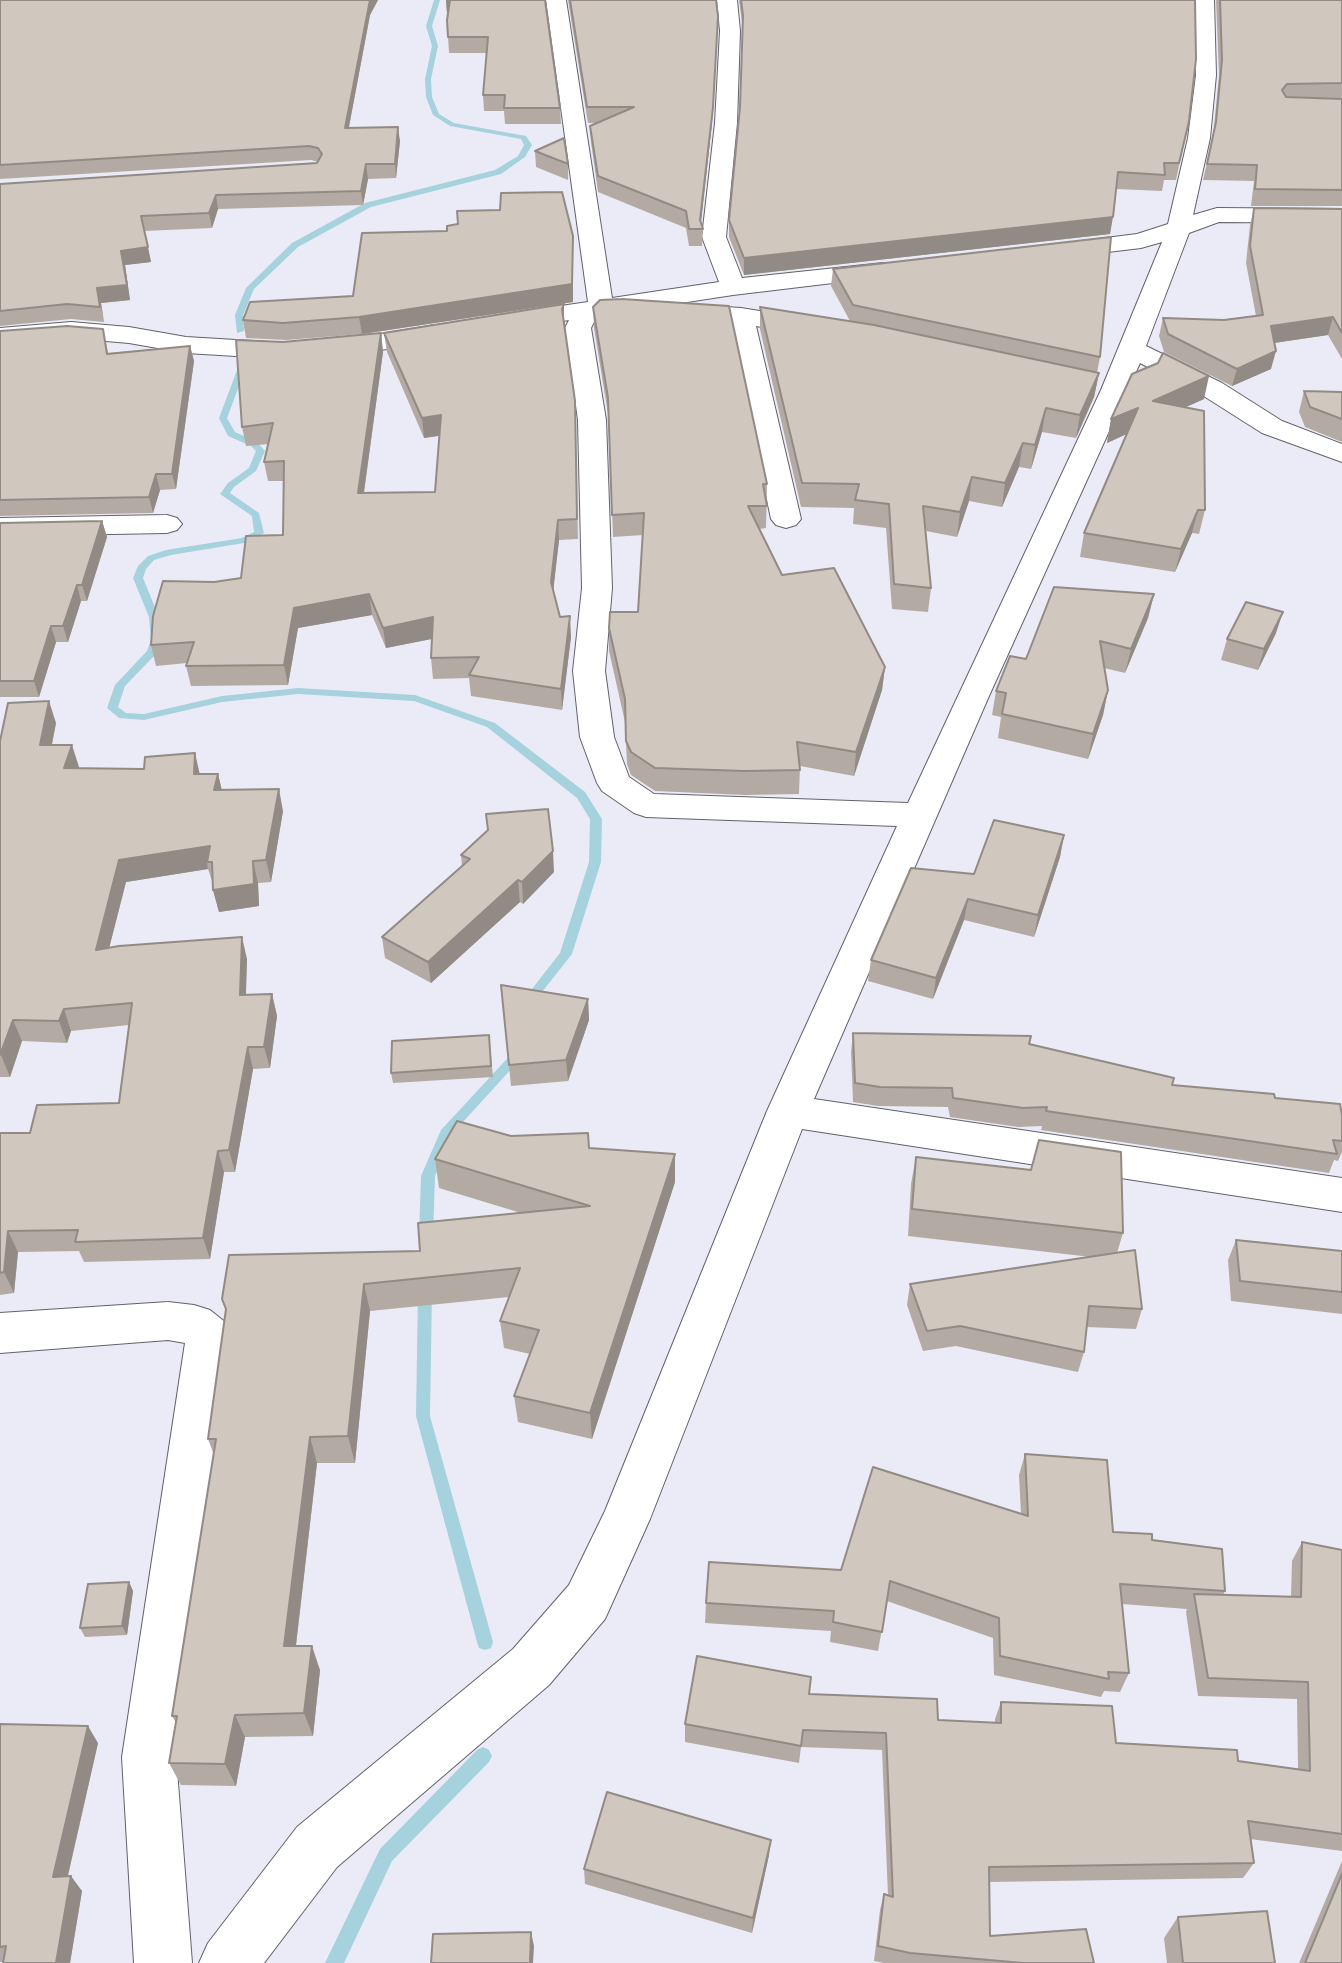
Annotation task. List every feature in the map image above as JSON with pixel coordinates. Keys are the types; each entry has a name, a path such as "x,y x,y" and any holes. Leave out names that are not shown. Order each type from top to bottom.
{"street":[{"path":"556,0 601,307"},
{"path":"727,0 730,31 726,123 714,237 733,287"},
{"path":"228,1963 317,1847 531,1667 587,1602 626,1519 788,1111 920,815 1102,387 1133,349 1179,227 1201,125 1206,75 1204,0"},
{"path":"1040,253 1141,241 1217,215 1342,216"},
{"path":"492,324 733,287 906,268"},
{"path":"834,331 741,316 601,307 583,318 578,328 592,420 597,588 589,671 597,737 614,783 646,804 920,815"},
{"path":"741,316 786,519"},
{"path":"0,336 71,330 129,335 186,345 286,351 362,345 464,329"},
{"path":"1133,349 1212,389 1272,427 1342,454"},
{"path":"0,527 167,523"},
{"path":"788,1111 1342,1195"},
{"path":"0,1333 169,1321 194,1324 209,1336 149,1757 163,1963"}],"building":[{"path":"0,0 370,0 345,128 398,127 395,164 366,164 361,191 216,195 209,213 141,216 148,247 121,251 127,285 97,288 100,307 67,304 0,311 0,184 317,163 322,154 318,148 309,146 0,165"},
{"path":"450,0 545,0 560,108 504,108 505,95 483,95 488,37 448,37"},
{"path":"570,0 716,0 718,16 713,107 700,220 703,229 689,229 686,211 598,176 590,126 634,107 587,107"},
{"path":"741,0 1195,0 1196,59 1189,121 1179,163 1164,163 1165,175 1118,172 1113,217 744,258 729,220 740,107 743,16"},
{"path":"1220,0 1342,0 1342,83 1287,84 1282,90 1286,97 1342,99 1342,190 1255,189 1257,165 1207,164 1216,122 1222,60"},
{"path":"564,138 568,164 535,151"},
{"path":"562,192 573,236 572,284 359,317 283,323 243,320 250,302 353,296 362,233 447,231 447,226 458,224 457,211 500,210 501,193"},
{"path":"1254,208 1342,209 1342,333 1333,317 1271,326 1276,351 1237,369 1168,334 1163,318 1224,320 1263,315 1250,246"},
{"path":"1111,237 1100,357 853,305 833,269"},
{"path":"600,300 729,306 767,484 763,484 767,506 748,506 782,575 834,568 885,667 856,752 797,742 800,770 745,771 655,768 631,752 626,741 625,699 609,628 610,612 638,612 644,513 612,515 608,398 593,307"},
{"path":"564,304 562,309 575,401 577,519 558,520 551,582 560,617 570,616 561,689 469,675 479,657 431,658 433,617 383,628 369,594 294,608 284,665 186,666 194,642 151,645 153,616 163,581 214,582 241,578 246,536 283,535 284,461 264,462 273,423 242,427 236,340 283,342 381,333 358,493 435,492 441,415 422,418 384,333"},
{"path":"760,307 874,325 1099,373 1080,415 1046,408 1035,445 1023,443 1005,483 972,477 960,512 923,506 931,588 894,584 889,504 855,500 859,484 802,483"},
{"path":"67,326 103,329 107,354 190,346 172,474 156,474 149,497 0,500 0,331"},
{"path":"1163,353 1209,376 1153,401 1204,411 1205,510 1198,510 1181,549 1084,533 1138,408 1111,419 1132,374 1158,363"},
{"path":"1304,391 1342,392 1342,419 1310,407"},
{"path":"102,521 82,585 77,585 63,626 51,626 34,681 0,681 0,523"},
{"path":"1054,587 1154,594 1131,649 1100,641 1108,690 1093,734 1002,714 1006,693 996,691 1010,656 1026,659"},
{"path":"1246,602 1283,612 1264,649 1227,639"},
{"path":"49,701 40,745 72,745 64,768 144,769 145,757 195,753 194,774 218,774 214,790 279,789 266,860 253,861 254,884 213,890 212,862 207,862 210,846 119,860 96,950 242,937 240,995 272,994 264,1047 248,1047 229,1150 218,1151 203,1238 75,1242 78,1230 8,1231 4,1272 0,1273 0,1133 30,1133 37,1105 119,1103 132,1003 64,1009 59,1021 13,1020 0,1055 0,741 8,703"},
{"path":"548,809 553,851 522,882 518,880 428,962 382,937 470,859 461,855 488,830 486,814"},
{"path":"994,820 1064,835 1038,915 968,899 936,978 871,960 911,868 974,874"},
{"path":"501,985 588,999 566,1060 509,1065"},
{"path":"853,1033 1031,1036 1029,1044 1174,1078 1172,1085 1274,1094 1275,1098 1340,1104 1342,1141 1333,1140 1337,1154 1046,1111 1047,1107 1023,1108 953,1098 952,1088 880,1087 855,1083"},
{"path":"489,1035 491,1066 391,1073 392,1041"},
{"path":"457,1121 511,1136 588,1133 589,1148 675,1154 590,1413 514,1396 539,1330 500,1321 520,1268 364,1284 348,1436 310,1437 284,1646 312,1646 304,1713 235,1715 225,1764 169,1763 177,1716 172,1716 216,1439 208,1439 226,1309 222,1299 229,1255 420,1251 418,1223 590,1206 435,1159"},
{"path":"1039,1140 1121,1152 1123,1233 912,1209 916,1157 1031,1170"},
{"path":"1236,1240 1342,1251 1342,1292 1240,1281"},
{"path":"1135,1250 1142,1309 1089,1306 1084,1352 960,1326 927,1331 910,1284"},
{"path":"1025,1454 1107,1460 1113,1532 1152,1534 1152,1540 1222,1549 1225,1591 1120,1584 1129,1673 1108,1672 1109,1679 1000,1656 999,1618 890,1581 882,1632 833,1622 834,1611 706,1603 709,1562 841,1570 873,1467 1028,1516"},
{"path":"1302,1542 1342,1550 1342,1834 1248,1821 1254,1863 989,1867 990,1936 1086,1929 1094,1963 1023,1963 910,1953 878,1946 884,1894 893,1897 886,1733 803,1730 801,1746 685,1724 697,1656 811,1677 809,1694 937,1699 938,1720 1001,1723 1001,1702 1112,1706 1116,1743 1237,1750 1238,1761 1310,1771 1308,1682 1208,1678 1194,1594 1301,1597"},
{"path":"129,1582 122,1626 80,1628 88,1584"},
{"path":"0,1724 88,1726 53,1877 71,1876 56,1963 3,1963 6,1946 0,1947"},
{"path":"607,1792 771,1840 753,1918 584,1869"},
{"path":"1342,1874 1342,1963 1305,1963"},
{"path":"1267,1911 1275,1963 1183,1963 1178,1917"},
{"path":"531,1932 530,1963 431,1963 433,1934"}],"waterway":[{"path":"240,331 239,315 250,288 295,245 368,205 498,172 521,157 528,145 524,137 452,125 436,115 429,97 428,79 435,46 429,26 437,0"},
{"path":"243,365 223,418 231,434 254,444 261,451 253,469 231,485 225,494 256,515 259,533 244,540 169,552 151,558 141,568 138,578 154,617 156,640 152,652 120,685 112,708 123,716 144,717 222,699 298,691 415,698 491,725 581,795 596,819 595,862 566,954 527,1003"},
{"path":"426,1237 428,1176 448,1130 520,1052"},
{"path":"425,1290 423,1416 485,1642"},
{"path":"334,1963 386,1855 483,1756"}]}
